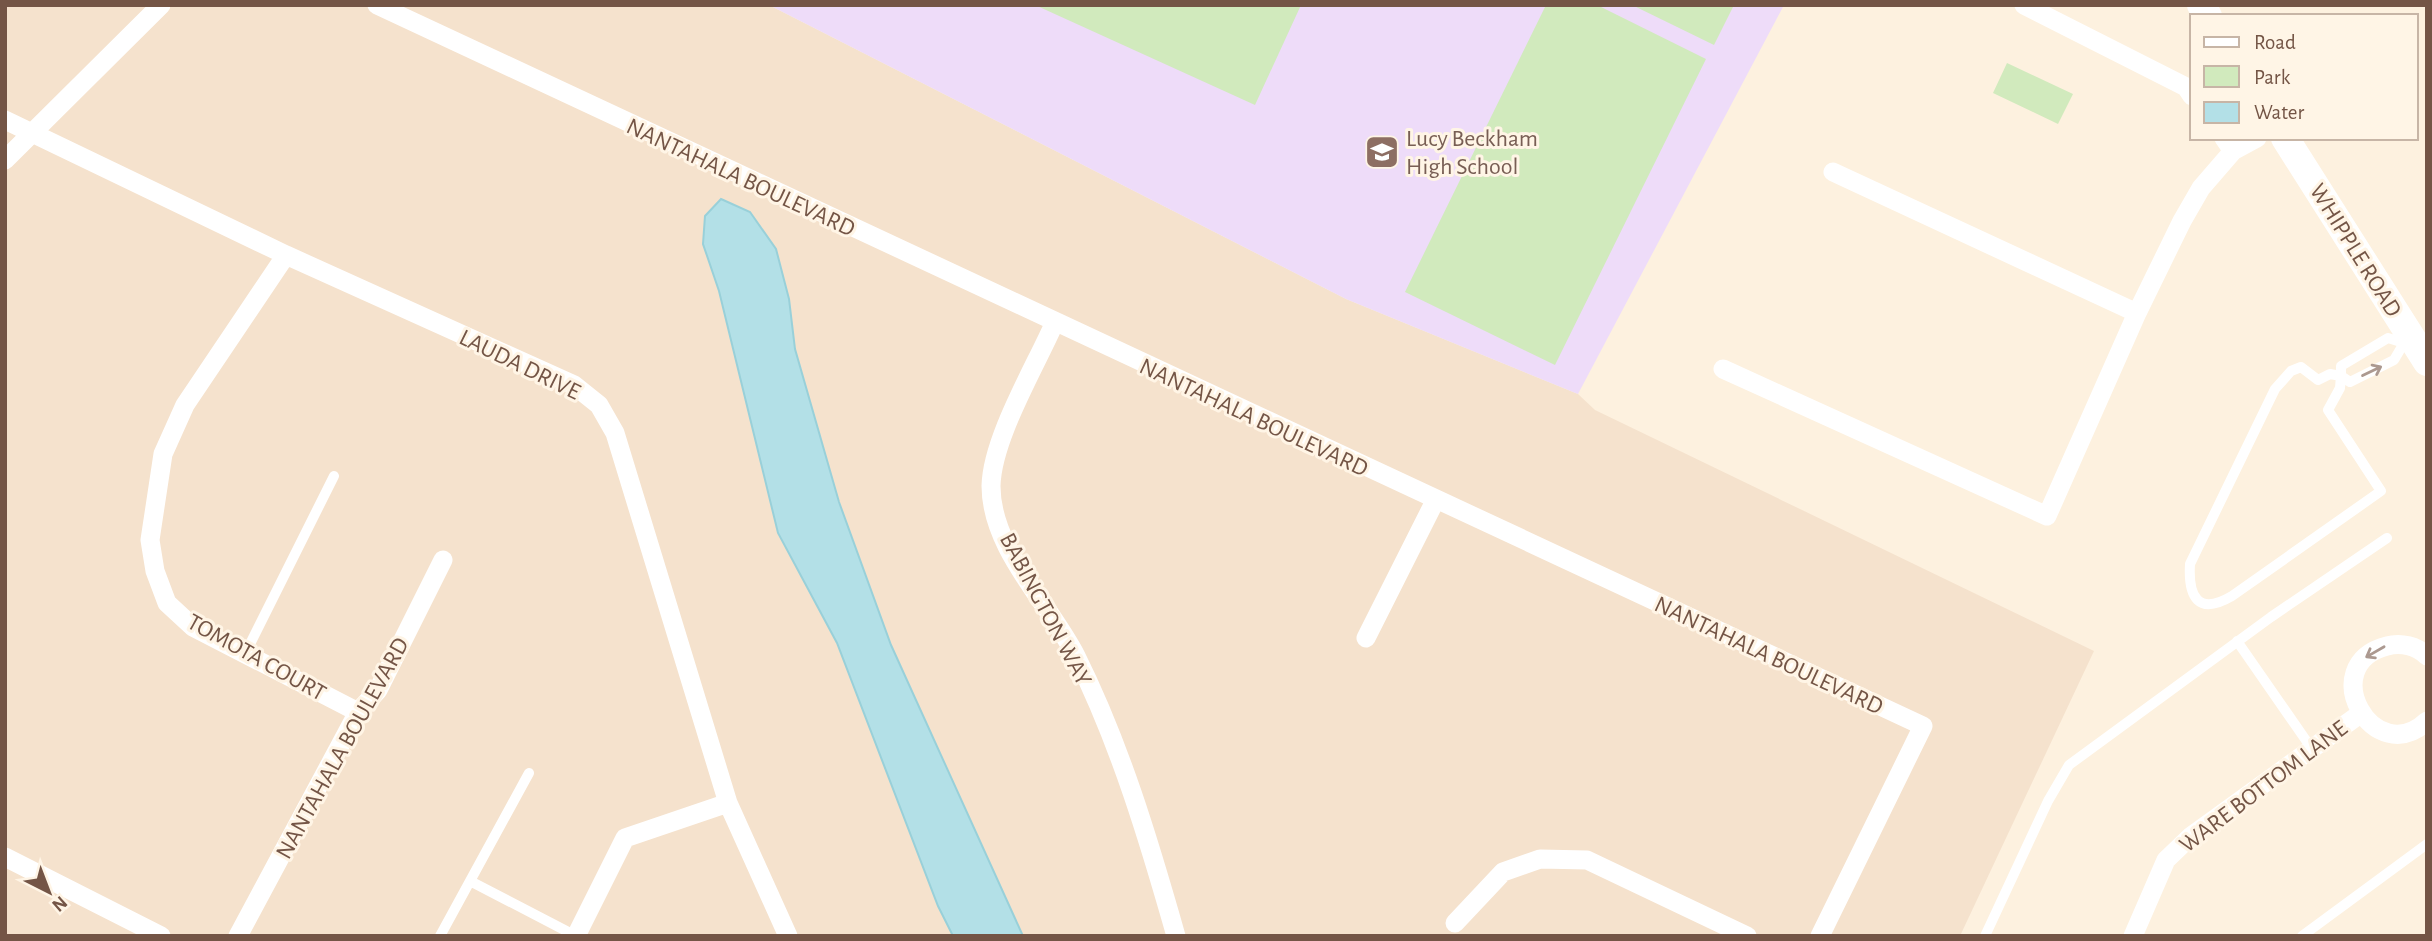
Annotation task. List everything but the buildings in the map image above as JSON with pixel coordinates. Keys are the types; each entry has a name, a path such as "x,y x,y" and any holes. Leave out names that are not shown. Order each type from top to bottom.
{"main road":[{"name":"WHIPPLE ROAD","path":"2286,140 2408,341 2427,362"}],"street":[{"path":"5,160 161,5"},
{"name":"NANTAHALA BOULEVARD","path":"377,5 1054,324 1923,726 1820,936"},
{"path":"2024,5 2186,87 2190,93"},
{"name":"LAUDA DRIVE","path":"5,120 33,131 286,255 573,385 599,405 615,433 729,803 788,936"},
{"path":"1723,369 2047,516 2137,313 2201,188 2228,145 2249,140"},
{"path":"1833,172 2137,313"},
{"name":"TOMOTA COURT","path":"286,255 186,405 163,454 150,540 155,571 167,603 193,627 358,712"},
{"name":"BABINGTON WAY","path":"1054,324 996,450 991,488 1009,552 1075,655 1111,738 1138,812 1176,936"},
{"path":"1366,638 1435,501"},
{"name":"NANTAHALA BOULEVARD","path":"238,936 358,712 378,690 443,560"},
{"name":"WARE BOTTOM LANE","path":"2427,656 2409,646 2394,644 2379,648 2366,657 2357,669 2353,684 2354,700 2360,714 2370,724 2395,733 2409,731 2427,721"},
{"name":"WARE BOTTOM LANE","path":"2133,936 2166,860 2190,837 2360,714"},
{"path":"576,936 625,838 729,803"},
{"path":"5,857 161,936"},
{"path":"1455,923 1503,872 1540,859 1587,860 1747,936"}],"lane":[{"path":"2408,341 2388,338 2341,366 2341,376 2340,388 2328,410 2381,491 2217,605 2207,606 2195,598 2189,585 2190,564 2275,389 2291,371 2301,367 2318,380 2330,374 2341,376 2350,382 2394,360 2408,341"},
{"path":"244,653 334,476"},
{"path":"1985,936 2048,800 2069,765 2237,641 2387,538"},
{"path":"2237,641 2312,748"},
{"path":"440,936 529,773"},
{"path":"2302,936 2427,844"},
{"path":"470,881 576,936"}],"shaded area":[{"path":"5,5 769,5 1346,299 1578,394 1595,410 2094,651 1960,936 5,936"},
{"name":"Lucy Beckham High School","path":"769,5 1784,5 1578,394 1346,299"}],"green space":[{"path":"1035,5 1301,5 1255,105"},
{"path":"1546,5 1597,5 1706,59 1555,365 1405,292"},
{"path":"1632,5 1734,5 1714,45"},
{"path":"2007,63 2073,94 2058,124 1993,93"}],"water":[{"path":"721,199 750,212 776,249 789,299 795,349 839,502 891,645 1023,936 953,936 938,906 837,643 778,533 719,291 703,244 705,216"}],"place":[{"name":"Lucy Beckham High School","path":"1382,152"}]}
